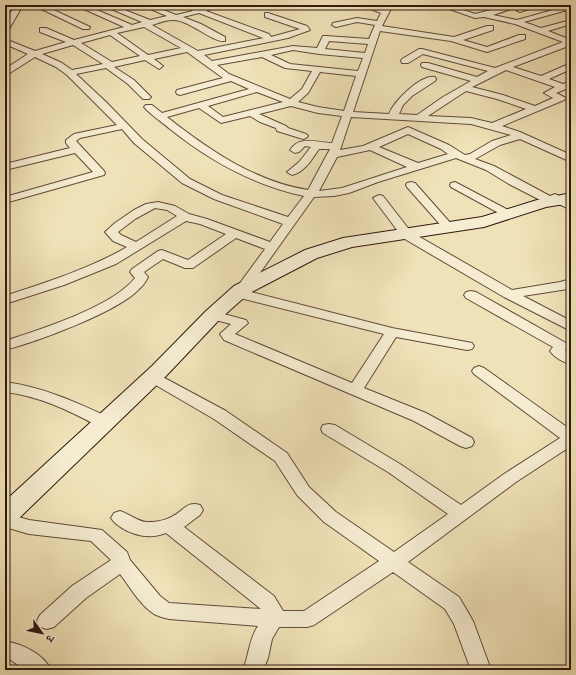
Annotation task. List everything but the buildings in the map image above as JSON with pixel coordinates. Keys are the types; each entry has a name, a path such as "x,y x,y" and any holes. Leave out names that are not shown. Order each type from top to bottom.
{"street":[{"path":"5,29 19,5"},
{"path":"37,5 86,27"},
{"path":"79,5 131,27"},
{"path":"106,5 147,24 193,51 232,78 291,103 318,110 347,114 428,119 494,126 560,152 571,158"},
{"path":"98,13 127,5"},
{"path":"145,5 198,26 222,39"},
{"path":"5,72 36,54 111,32 174,17 214,5"},
{"path":"5,516 152,377 213,315 239,292 310,195 335,150 372,42 388,9 364,5"},
{"path":"442,5 475,16 537,5"},
{"path":"556,5 569,9"},
{"path":"183,6 199,10 266,36 269,39"},
{"path":"517,22 569,9"},
{"path":"456,17 466,13"},
{"path":"5,17 14,14"},
{"path":"348,15 357,20 379,26 454,40 488,50"},
{"path":"484,15 517,22 570,42"},
{"path":"268,16 306,29 302,33"},
{"path":"336,25 357,20"},
{"path":"254,30 287,22"},
{"path":"540,31 571,22"},
{"path":"454,40 490,28"},
{"path":"425,35 435,29"},
{"path":"44,30 74,43 110,65 131,82 160,116 197,146 229,167 266,182 310,195 350,190 417,167 476,154 496,143 520,136"},
{"path":"111,32 159,66"},
{"path":"70,73 148,58 302,33 319,38 372,42"},
{"path":"458,61 522,37"},
{"path":"319,38 319,52"},
{"path":"5,41 59,65 70,73 138,141 186,181 218,197 290,222"},
{"path":"295,150 296,146 301,144 318,145 348,153 371,147 428,119 465,88 478,80 496,71 570,42"},
{"path":"211,64 293,48 319,52 368,56"},
{"path":"405,62 422,51 496,71"},
{"path":"263,54 288,66 361,74"},
{"path":"425,65 478,80"},
{"path":"542,80 571,66"},
{"path":"506,67 542,80 567,85"},
{"path":"201,105 221,120 291,103 305,91 318,69"},
{"path":"180,92 232,78"},
{"path":"393,117 400,102 414,90 432,79"},
{"path":"494,126 565,97 548,92 567,85"},
{"path":"160,116 258,88"},
{"path":"465,88 500,97 535,110"},
{"path":"252,113 263,120 283,128 280,130 303,136"},
{"path":"5,200 100,173 76,150 71,143 71,140 124,126"},
{"path":"408,130 445,147 460,157 490,168 513,182 559,200"},
{"path":"292,172 302,166 304,160 318,145"},
{"path":"371,147 417,167"},
{"path":"560,152 571,149"},
{"path":"5,167 76,150"},
{"path":"411,185 449,228"},
{"path":"455,185 510,214"},
{"path":"379,198 408,235 509,294 571,327"},
{"path":"239,292 311,254 349,242 408,235 484,222 559,200"},
{"path":"136,247 117,238 111,232 116,226 154,205 163,206 180,212 185,217 203,221 272,247"},
{"path":"5,300 59,282 105,264 185,217"},
{"path":"5,346 85,316 112,303 140,283 142,277 136,272 162,254 189,265 235,233"},
{"path":"509,294 563,286 571,283"},
{"path":"239,292 392,332 467,346"},
{"path":"471,295 561,346 557,351 571,360"},
{"path":"213,315 241,323 227,334 230,337 420,417 466,442"},
{"path":"355,390 378,357 392,332"},
{"path":"5,520 29,527 96,535 120,557 122,563 153,602 161,608 169,611 274,619 307,619 379,570 395,562 510,478 571,438 479,371"},
{"path":"152,377 220,415 281,457 303,490 330,517 452,603 463,621 481,670"},
{"path":"5,387 20,388 43,394 66,403 104,422"},
{"path":"329,429 394,468 461,514"},
{"path":"120,518 142,530 153,530 180,521 194,510"},
{"path":"169,525 267,602 273,611 274,619 262,637 258,658 253,670"},
{"path":"47,621 79,592 122,563"},
{"path":"5,650 16,652 41,670"}]}
